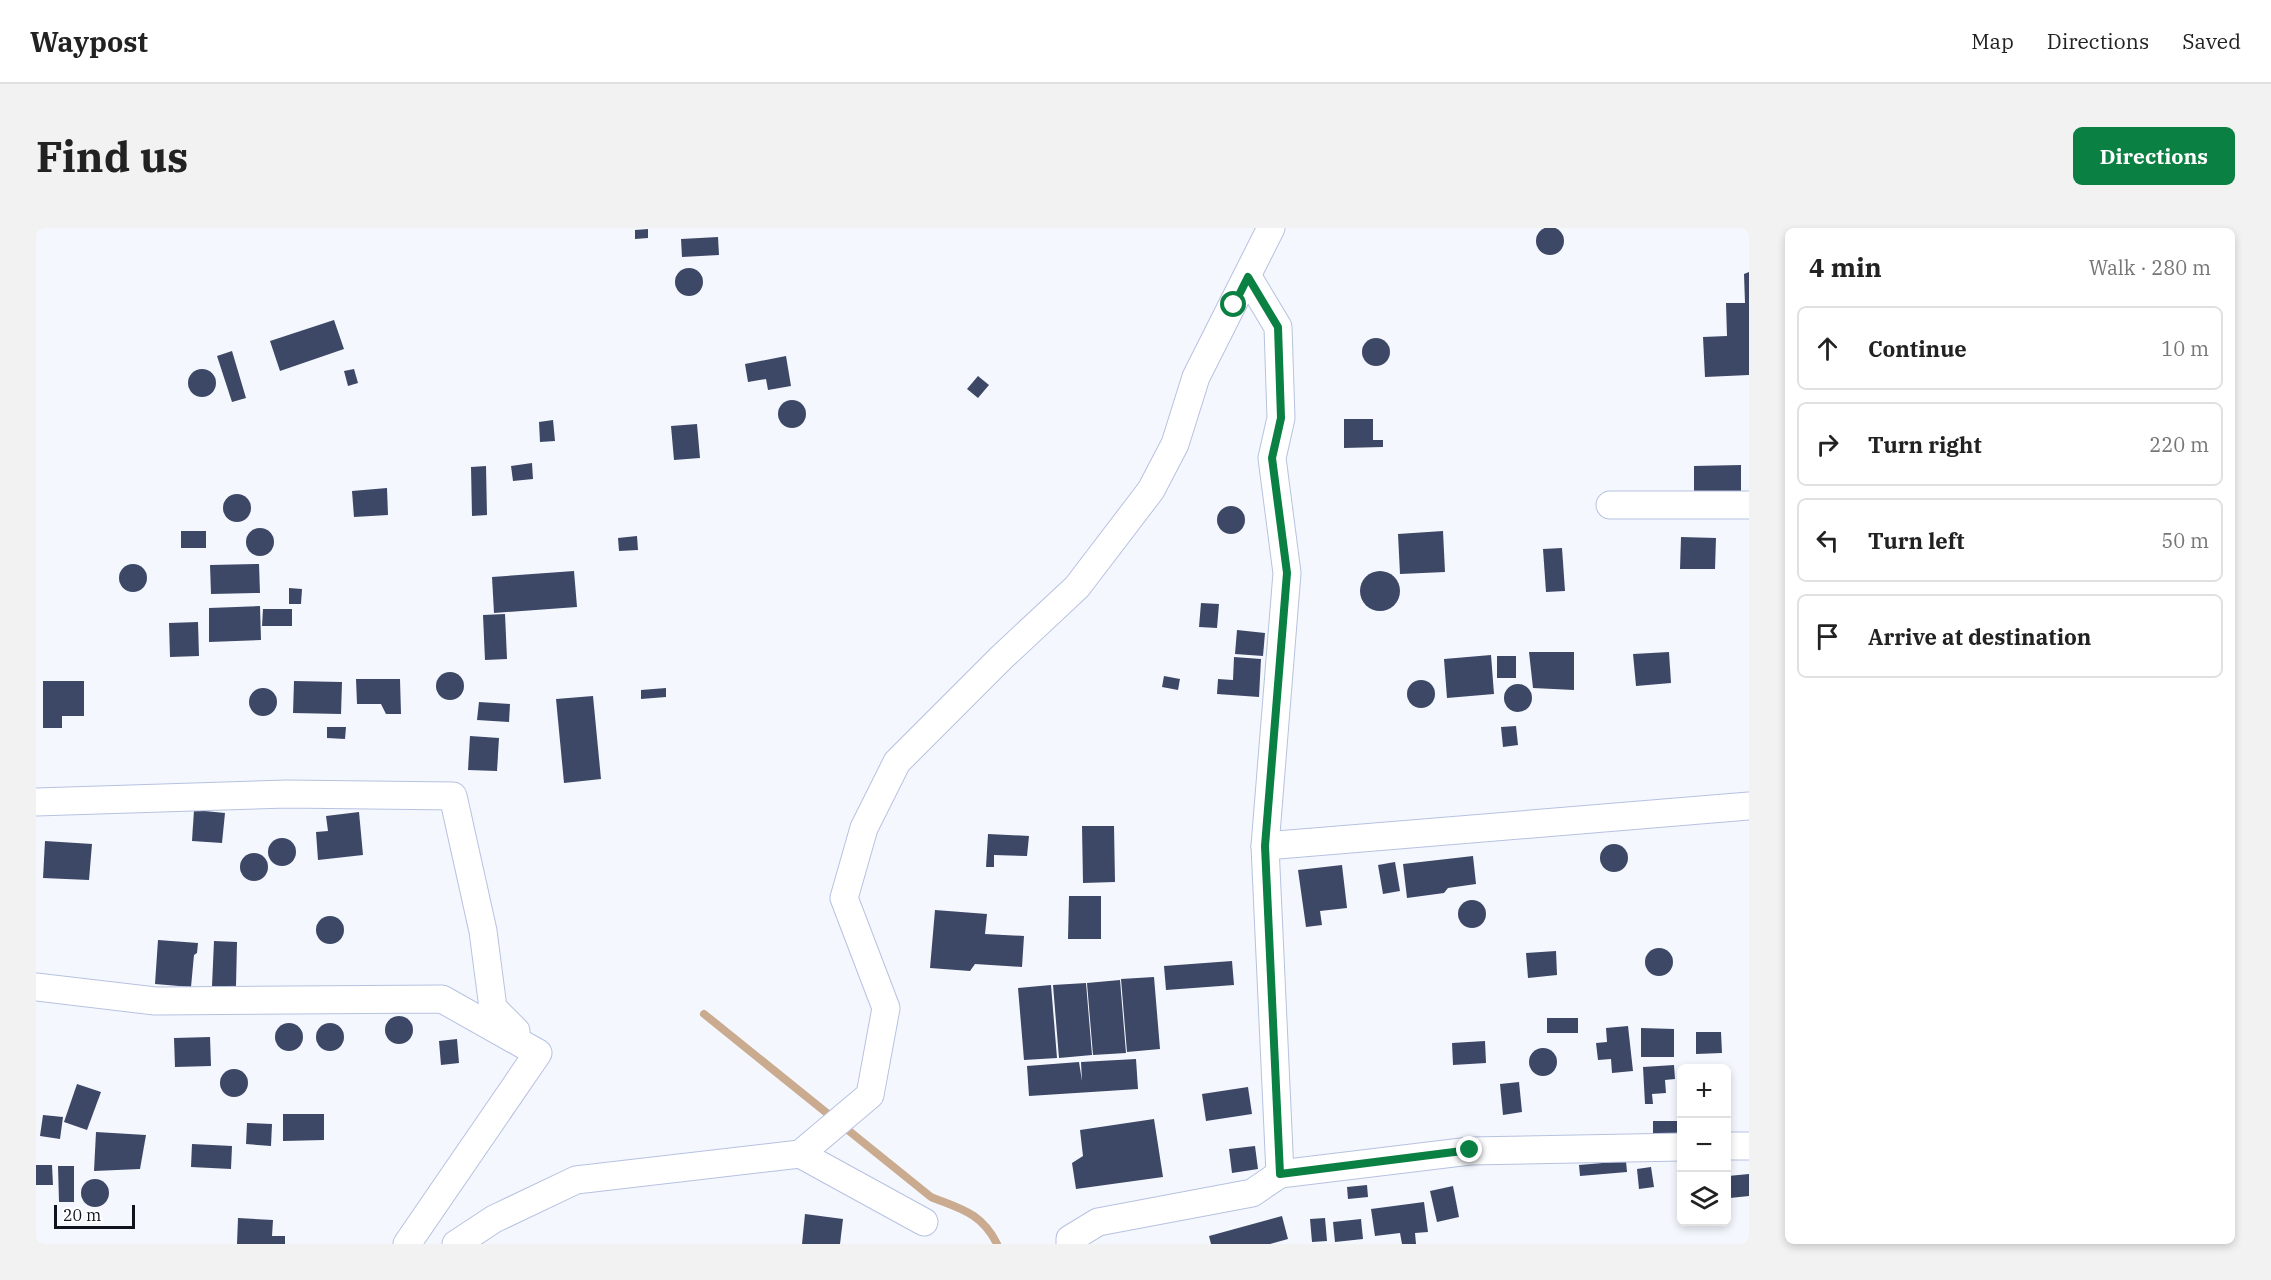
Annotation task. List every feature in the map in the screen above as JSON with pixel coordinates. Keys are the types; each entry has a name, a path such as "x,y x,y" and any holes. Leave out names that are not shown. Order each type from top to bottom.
{"street":[{"path":"456,1244 494,1219 576,1180 800,1154 870,1095 886,1008 844,898 864,828 897,762 1002,657 1077,587 1150,490 1175,444 1196,377 1272,228"},
{"path":"1248,277 1278,327 1281,418 1272,458 1287,573 1265,846 1280,1174"},
{"path":"1610,505 1749,505"},
{"path":"36,802 287,794 453,796 483,931 493,1008 538,1053"},
{"path":"1265,846 1749,806"},
{"path":"36,987 155,1001 442,999 538,1053"},
{"path":"406,1244 538,1053"},
{"path":"1731,1146 1749,1146"},
{"path":"1070,1244 1070,1239 1098,1222 1252,1193 1280,1174 1470,1150 1677,1148"},
{"path":"800,1154 924,1222"}],"building":[{"path":"1550,227 1560,231 1564,241 1560,251 1550,255 1540,251 1536,241 1540,231"},
{"path":"648,229 648,238 635,239 635,230"},
{"path":"718,237 719,255 682,257 681,239"},
{"path":"689,268 699,272 703,282 699,292 689,296 679,292 675,282 679,272"},
{"path":"1749,272 1749,375 1705,377 1703,337 1727,336 1726,303 1745,303 1744,274"},
{"path":"334,320 344,349 280,371 270,341"},
{"path":"1376,338 1386,342 1390,352 1386,362 1376,366 1366,362 1362,352 1366,342"},
{"path":"232,351 246,398 232,402 217,356"},
{"path":"786,356 791,386 768,390 766,379 748,382 745,364"},
{"path":"202,369 212,373 216,383 212,393 202,397 192,393 188,383 192,373"},
{"path":"354,369 358,383 348,386 344,371"},
{"path":"978,376 989,385 978,398 967,389"},
{"path":"792,400 802,404 806,414 802,424 792,428 782,424 778,414 782,404"},
{"path":"1344,419 1373,419 1373,440 1383,440 1383,447 1344,448"},
{"path":"553,420 555,441 540,442 539,422"},
{"path":"697,424 700,458 674,460 671,426"},
{"path":"532,463 533,479 513,481 511,466"},
{"path":"1741,465 1741,491 1694,492 1694,466"},
{"path":"486,466 487,515 472,516 471,467"},
{"path":"387,488 388,515 354,517 352,491"},
{"path":"237,494 247,498 251,508 247,518 237,522 227,518 223,508 227,498"},
{"path":"1231,506 1241,510 1245,520 1241,530 1231,534 1221,530 1217,520 1221,510"},
{"path":"260,528 270,532 274,542 270,552 260,556 250,552 246,542 250,532"},
{"path":"181,531 206,531 206,548 181,548"},
{"path":"1443,531 1445,572 1400,574 1398,534"},
{"path":"637,536 638,550 619,551 618,538"},
{"path":"1681,537 1716,538 1715,569 1680,569"},
{"path":"1562,548 1565,591 1546,592 1543,549"},
{"path":"133,564 143,568 147,578 143,588 133,592 123,588 119,578 123,568"},
{"path":"259,564 260,593 211,594 210,565"},
{"path":"574,571 577,607 494,613 492,577"},
{"path":"1380,571 1388,572 1394,577 1399,583 1399,599 1394,605 1388,610 1380,611 1372,610 1366,605 1361,599 1360,591 1361,583 1366,577 1372,572"},
{"path":"289,588 302,589 301,604 289,604"},
{"path":"1201,603 1219,604 1217,628 1199,627"},
{"path":"260,606 261,640 209,642 209,608"},
{"path":"263,609 292,609 292,626 262,626"},
{"path":"505,614 507,659 485,660 483,615"},
{"path":"198,622 199,656 170,657 169,623"},
{"path":"1237,630 1265,633 1263,656 1235,654"},
{"path":"1529,652 1574,652 1574,690 1533,688"},
{"path":"1669,652 1671,683 1636,686 1633,654"},
{"path":"1491,655 1494,694 1447,698 1444,659"},
{"path":"1497,656 1516,656 1516,678 1497,678"},
{"path":"1234,657 1261,659 1259,697 1217,694 1218,679 1233,680"},
{"path":"450,672 460,676 464,686 460,696 450,700 440,696 436,686 440,676"},
{"path":"1164,676 1180,679 1178,690 1162,687"},
{"path":"356,679 400,679 401,714 386,714 381,704 357,704"},
{"path":"1421,680 1431,684 1435,694 1431,704 1421,708 1411,704 1407,694 1411,684"},
{"path":"43,681 84,681 84,716 62,716 62,728 43,728"},
{"path":"294,681 342,682 341,714 293,713"},
{"path":"1518,684 1528,688 1532,698 1528,708 1518,712 1508,708 1504,698 1508,688"},
{"path":"263,688 273,692 277,702 273,712 263,716 253,712 249,702 253,692"},
{"path":"666,688 666,697 641,699 641,690"},
{"path":"593,696 601,779 564,783 556,699"},
{"path":"479,702 510,704 509,722 477,720"},
{"path":"1516,726 1518,745 1503,747 1501,727"},
{"path":"327,727 346,727 345,739 327,738"},
{"path":"470,736 499,738 497,771 468,770"},
{"path":"194,810 225,813 222,843 192,841"},
{"path":"359,812 363,855 318,860 316,832 328,831 326,816"},
{"path":"1082,826 1114,826 1115,882 1083,883"},
{"path":"988,834 1029,836 1027,856 994,855 994,867 986,867"},
{"path":"282,838 292,842 296,852 292,862 282,866 272,862 268,852 272,842"},
{"path":"45,841 92,844 89,880 43,878"},
{"path":"1614,844 1624,848 1628,858 1624,868 1614,872 1604,868 1600,858 1604,848"},
{"path":"254,853 264,857 268,867 264,877 254,881 244,877 240,867 244,857"},
{"path":"1473,856 1476,884 1448,888 1444,893 1407,898 1403,864"},
{"path":"1395,862 1400,891 1383,894 1378,865"},
{"path":"1342,865 1347,908 1320,911 1322,925 1306,927 1298,870"},
{"path":"1069,896 1101,896 1101,939 1068,939"},
{"path":"1472,900 1482,904 1486,914 1482,924 1472,928 1462,924 1458,914 1462,904"},
{"path":"935,910 987,914 985,934 1024,936 1022,967 975,964 970,971 930,968"},
{"path":"330,916 340,920 344,930 340,940 330,944 320,940 316,930 320,920"},
{"path":"158,940 198,943 197,953 194,955 191,987 155,984"},
{"path":"214,941 237,942 236,986 212,986"},
{"path":"1659,948 1669,952 1673,962 1669,972 1659,976 1649,972 1645,962 1649,952"},
{"path":"1556,951 1557,975 1528,978 1526,953"},
{"path":"1232,961 1234,985 1166,990 1164,966"},
{"path":"1154,977 1160,1049 1127,1052 1121,979"},
{"path":"1120,980 1126,1053 1093,1055 1087,983"},
{"path":"1086,983 1092,1055 1059,1058 1053,985"},
{"path":"1051,985 1057,1058 1024,1060 1018,988"},
{"path":"399,1016 409,1020 413,1030 409,1040 399,1044 389,1040 385,1030 389,1020"},
{"path":"1547,1018 1578,1018 1578,1033 1547,1033"},
{"path":"289,1023 299,1027 303,1037 299,1047 289,1051 279,1047 275,1037 279,1027"},
{"path":"330,1023 340,1027 344,1037 340,1047 330,1051 320,1047 316,1037 320,1027"},
{"path":"1628,1026 1633,1071 1612,1073 1611,1059 1598,1060 1596,1043 1607,1042 1606,1028"},
{"path":"1641,1028 1674,1029 1674,1057 1641,1057"},
{"path":"1696,1032 1721,1032 1722,1053 1696,1054"},
{"path":"210,1037 211,1066 175,1067 174,1038"},
{"path":"457,1039 459,1063 441,1065 439,1041"},
{"path":"1485,1041 1486,1063 1453,1065 1452,1043"},
{"path":"1543,1048 1553,1052 1557,1062 1553,1072 1543,1076 1533,1072 1529,1062 1533,1052"},
{"path":"1136,1059 1138,1089 1029,1096 1027,1066 1079,1062 1082,1081 1081,1062"},
{"path":"1674,1065 1675,1079 1665,1080 1666,1093 1652,1094 1653,1104 1645,1104 1643,1067"},
{"path":"234,1069 244,1073 248,1083 244,1093 234,1097 224,1093 220,1083 224,1073"},
{"path":"1519,1082 1522,1112 1503,1115 1500,1084"},
{"path":"77,1084 101,1092 87,1130 64,1122"},
{"path":"1248,1087 1252,1114 1206,1121 1202,1094"},
{"path":"283,1114 324,1114 324,1140 283,1141"},
{"path":"43,1115 63,1117 60,1139 40,1136"},
{"path":"1154,1119 1163,1177 1076,1189 1072,1163 1083,1156 1080,1130"},
{"path":"1653,1121 1677,1121 1677,1143 1653,1143"},
{"path":"247,1123 272,1124 271,1146 246,1144"},
{"path":"96,1132 146,1135 140,1169 94,1171"},
{"path":"192,1144 232,1146 231,1169 191,1167"},
{"path":"1255,1146 1258,1169 1232,1173 1229,1149"},
{"path":"1626,1161 1627,1172 1580,1176 1579,1165"},
{"path":"36,1165 52,1165 53,1185 36,1185"},
{"path":"58,1166 74,1166 74,1202 59,1202"},
{"path":"1651,1167 1654,1187 1639,1189 1637,1169"},
{"path":"1749,1174 1749,1196 1731,1198 1731,1176"},
{"path":"95,1179 105,1183 109,1193 105,1203 95,1207 85,1203 81,1193 85,1183"},
{"path":"1367,1185 1368,1197 1348,1199 1347,1187"},
{"path":"1453,1186 1459,1217 1437,1222 1430,1191"},
{"path":"1424,1202 1428,1232 1415,1233 1416,1244 1402,1244 1400,1233 1375,1236 1371,1209"},
{"path":"805,1214 843,1219 840,1244 802,1244"},
{"path":"1282,1216 1288,1239 1270,1244 1211,1244 1209,1236"},
{"path":"238,1218 273,1220 272,1236 285,1236 285,1244 237,1244"},
{"path":"1325,1218 1327,1241 1312,1242 1310,1219"},
{"path":"1361,1219 1363,1239 1335,1242 1333,1222"}],"waterway":[{"path":"704,1014 931,1197 970,1213 985,1225 997,1244"}],"route":[{"path":"1234,305 1248,277 1278,327 1281,418 1272,458 1287,573 1265,846 1280,1174 1470,1150"}]}
